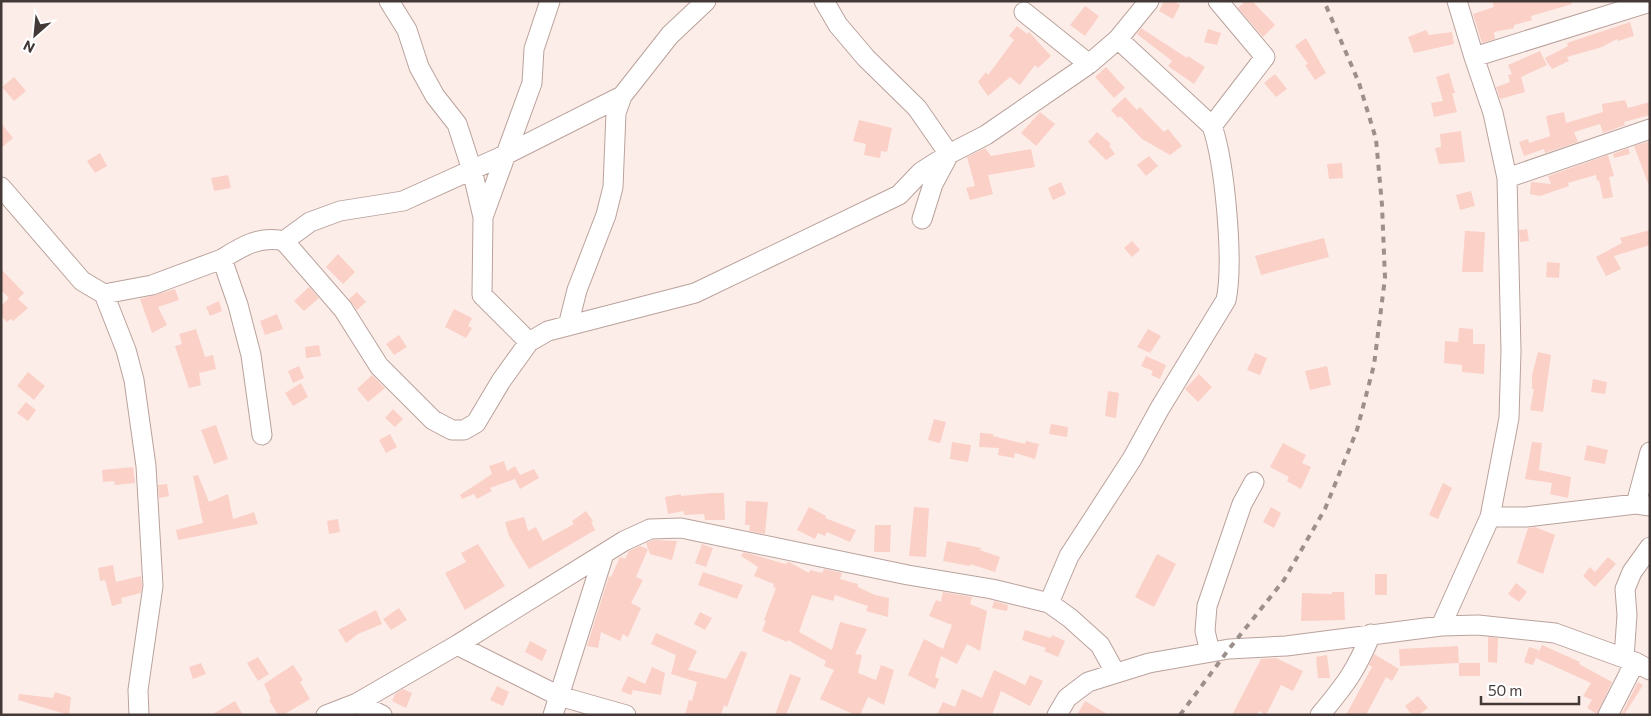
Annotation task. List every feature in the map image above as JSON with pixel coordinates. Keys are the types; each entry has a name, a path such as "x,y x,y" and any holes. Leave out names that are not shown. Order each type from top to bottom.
{"street":[{"path":"389,1 407,30 419,67 435,96 457,124 472,170 483,217 480,287 482,295 529,342"},
{"path":"483,217 532,83 534,48 550,1"},
{"path":"568,326 577,290 606,216 613,188 616,113 622,96 670,35 706,1"},
{"path":"824,1 838,25 866,58 917,108 950,154"},
{"path":"104,294 152,285 222,259 249,242 275,239 284,241 343,309 379,366 433,420 452,430 464,430 476,423 501,381 529,342 548,331 695,293 899,195 921,172 986,135 1088,64 1118,39 1149,1"},
{"path":"1212,126 1265,57 1218,1"},
{"path":"1441,626 1490,517 1509,418 1511,351 1507,178 1493,113 1457,1"},
{"path":"1474,57 1606,8 1650,2"},
{"path":"1024,12 1088,64"},
{"path":"1049,603 1070,556 1132,459 1160,408 1226,300 1229,286 1225,209 1218,142 1212,126 1118,39"},
{"path":"284,241 310,222 340,211 403,201 507,154 622,96"},
{"path":"1507,178 1650,129"},
{"path":"922,220 933,184 950,154"},
{"path":"1,187 82,281 104,294 126,350 134,380 146,466 152,586 138,690 139,715"},
{"path":"222,259 238,305 251,355 262,435"},
{"path":"1490,517 1526,517 1643,505 1650,452"},
{"path":"1210,652 1205,631 1207,606 1242,504 1254,482"},
{"path":"326,715 357,703 603,557 624,541 650,529 682,528 908,575 992,589 1049,603 1070,618 1100,645 1115,672"},
{"path":"1608,715 1636,664 1627,615 1625,588 1632,572 1650,547"},
{"path":"553,715 603,557"},
{"path":"1058,715 1067,698 1088,682 1149,662 1210,652 1286,646 1441,626 1478,625 1555,633 1636,664"},
{"path":"1320,715 1346,684 1360,662 1371,634"},
{"path":"457,645 559,696 626,715"},
{"path":"357,703 382,715"}],"building":[{"path":"1164,1 1174,1 1180,5 1173,19 1159,11"},
{"path":"1245,1 1252,1 1275,25 1263,37 1238,8"},
{"path":"1492,1 1572,1 1572,4 1531,16 1532,20 1514,25 1514,28 1494,32 1495,39 1482,43 1473,14 1494,7"},
{"path":"1085,6 1099,16 1085,36 1070,25"},
{"path":"1630,22 1634,36 1618,41 1617,39 1602,47 1567,57 1569,61 1552,69 1545,58 1568,46 1567,43"},
{"path":"1017,26 1027,34 1029,32 1051,56 1038,68 1035,65 1020,85 1010,77 988,96 978,82 986,72 988,75 1014,40 1009,36"},
{"path":"1141,28 1187,58 1188,56 1205,67 1194,84 1168,66 1172,61 1137,34"},
{"path":"1208,29 1221,33 1217,45 1204,42"},
{"path":"1426,30 1429,35 1452,32 1454,44 1414,53 1408,37"},
{"path":"1306,38 1326,73 1315,80 1305,65 1308,64 1295,46"},
{"path":"1540,51 1547,65 1521,77 1525,92 1500,99 1496,87 1510,82 1508,75 1512,74 1508,65"},
{"path":"1106,67 1125,88 1114,98 1095,77"},
{"path":"1449,73 1455,93 1452,93 1457,112 1434,117 1431,103 1443,101 1436,77"},
{"path":"1275,74 1287,89 1276,97 1264,83"},
{"path":"14,77 26,91 14,101 2,87"},
{"path":"1125,97 1137,110 1140,107 1164,132 1168,129 1182,146 1170,155 1142,139 1120,116 1118,118 1111,110"},
{"path":"1625,100 1628,108 1650,102 1650,115 1624,122 1625,125 1603,133 1600,124 1574,132 1578,142 1545,153 1544,149 1524,156 1519,142 1528,139 1529,143 1550,136 1546,116 1564,112 1566,123 1603,112 1602,104"},
{"path":"1040,112 1055,124 1036,146 1021,133"},
{"path":"859,120 892,128 887,152 881,151 880,158 864,155 866,144 853,141"},
{"path":"1,123 13,138 1,148"},
{"path":"1461,131 1465,162 1439,164 1435,148 1441,147 1440,134"},
{"path":"1097,132 1111,144 1109,146 1115,154 1106,160 1088,142"},
{"path":"1650,141 1650,186 1649,186 1634,146"},
{"path":"985,148 991,156 1031,149 1035,167 988,175 993,194 970,200 966,188 975,186 967,157"},
{"path":"1628,148 1630,154 1614,158 1613,154"},
{"path":"100,153 107,166 95,173 87,161"},
{"path":"1608,155 1614,176 1609,177 1613,197 1603,199 1596,175 1568,183 1569,186 1540,196 1530,194 1531,182 1551,184 1548,176"},
{"path":"1149,156 1158,166 1146,176 1137,165"},
{"path":"1342,163 1343,178 1329,179 1327,164"},
{"path":"228,175 231,188 214,191 211,178"},
{"path":"1061,182 1066,194 1053,200 1048,188"},
{"path":"1471,191 1475,206 1460,210 1456,195"},
{"path":"1527,229 1529,241 1520,242 1519,230"},
{"path":"1650,230 1650,245 1614,256 1621,269 1606,276 1596,257 1622,243 1620,238"},
{"path":"1465,231 1485,232 1483,272 1462,272"},
{"path":"1324,238 1329,257 1261,275 1255,256"},
{"path":"1132,241 1140,250 1132,257 1124,248"},
{"path":"338,254 355,272 343,284 326,267"},
{"path":"1547,262 1560,263 1559,278 1546,277"},
{"path":"1,269 24,293 18,299 28,308 13,321 11,319 7,322 1,316 1,306 9,298 1,290"},
{"path":"309,287 319,298 304,311 294,301"},
{"path":"175,289 179,300 158,307 167,325 152,333 140,299"},
{"path":"357,292 366,302 357,310 349,299"},
{"path":"219,301 222,311 210,316 206,307"},
{"path":"454,309 472,318 468,326 472,328 466,338 445,327"},
{"path":"277,314 283,329 265,335 260,321"},
{"path":"1459,328 1473,329 1473,344 1485,344 1484,374 1462,372 1462,365 1444,363 1445,341 1458,342"},
{"path":"196,329 205,357 213,355 216,369 199,373 201,385 189,388 175,346 182,344 179,334"},
{"path":"1148,329 1161,336 1150,353 1137,347"},
{"path":"399,335 407,347 394,355 386,344"},
{"path":"319,345 321,356 306,358 305,347"},
{"path":"1538,352 1551,355 1543,412 1530,410 1534,389 1532,389 1532,375"},
{"path":"1255,353 1267,358 1260,375 1247,370"},
{"path":"1146,356 1166,365 1160,379 1151,375 1153,371 1141,366"},
{"path":"299,366 304,378 293,383 288,371"},
{"path":"1327,366 1331,385 1310,390 1305,371"},
{"path":"28,372 45,386 34,400 17,386"},
{"path":"1199,374 1212,387 1198,402 1185,389"},
{"path":"372,375 385,388 368,402 357,389"},
{"path":"1593,379 1607,382 1605,394 1591,392"},
{"path":"301,383 308,397 293,406 285,393"},
{"path":"1108,391 1119,393 1116,418 1105,416"},
{"path":"26,402 36,410 28,421 17,413"},
{"path":"393,409 403,419 395,427 385,418"},
{"path":"934,419 946,422 940,443 928,440"},
{"path":"1051,424 1068,427 1067,437 1049,434"},
{"path":"216,425 228,459 214,464 201,430"},
{"path":"980,433 993,434 993,436 1025,444 1026,441 1039,444 1035,459 1015,453 1014,458 998,455 999,448 979,447"},
{"path":"390,434 397,447 386,453 379,440"},
{"path":"952,442 971,445 968,462 950,459"},
{"path":"1532,442 1542,443 1539,470 1571,477 1568,498 1550,494 1552,483 1525,479"},
{"path":"1283,443 1306,455 1302,463 1311,467 1301,489 1287,481 1289,477 1270,467"},
{"path":"1587,445 1608,450 1605,464 1584,460"},
{"path":"504,461 507,471 515,466 520,475 534,469 539,478 520,489 515,479 490,488 492,491 477,499 474,494 462,499 460,495 492,474 489,466"},
{"path":"133,467 135,483 115,485 114,481 103,482 102,470"},
{"path":"198,475 209,502 228,494 233,519 254,512 258,524 178,540 176,530 203,523 193,476"},
{"path":"1443,483 1452,488 1438,519 1429,515"},
{"path":"167,484 169,496 159,498 158,485"},
{"path":"724,493 725,520 705,520 704,514 684,515 684,511 668,514 665,497 681,494 681,496"},
{"path":"746,501 768,502 765,534 749,531 750,525 745,525"},
{"path":"809,507 826,516 825,518 856,530 850,542 827,532 825,536 818,533 815,539 797,530"},
{"path":"914,507 929,508 926,557 909,556"},
{"path":"1271,507 1281,513 1274,528 1263,522"},
{"path":"586,511 593,521 591,522 595,530 529,569 509,536 505,522 524,517 528,531 536,527 543,541 574,524 572,521"},
{"path":"338,519 340,532 329,534 327,521"},
{"path":"875,525 891,525 890,552 874,552"},
{"path":"1535,527 1555,535 1543,574 1517,563 1528,528"},
{"path":"653,540 677,541 672,560 650,554 646,543"},
{"path":"947,541 981,548 980,550 1000,557 995,572 970,564 970,566 943,561"},
{"path":"478,544 505,586 465,610 445,573 466,562 461,553"},
{"path":"702,544 713,548 706,567 695,563"},
{"path":"640,546 648,549 636,577 643,580 631,603 641,608 628,637 623,634 620,641 601,632 598,648 587,646 609,576 611,577 620,557 625,559 629,551"},
{"path":"744,552 785,564 789,562 809,573 810,570 822,573 824,569 842,573 840,579 858,584 858,587 875,595 889,598 888,617 866,611 868,606 835,595 833,601 812,595 799,632 832,650 840,622 867,629 855,654 862,655 858,673 876,680 881,665 894,670 884,705 868,697 860,715 855,715 820,699 834,670 824,666 826,661 788,640 787,642 762,631 766,621 764,620 776,588 773,587 774,584 754,576 758,567 741,556"},
{"path":"1157,554 1176,564 1154,607 1135,597"},
{"path":"1608,557 1616,564 1595,587 1583,576 1590,567 1595,572"},
{"path":"113,565 116,582 141,576 142,586 141,593 121,598 122,603 112,606 105,580 100,581 98,568"},
{"path":"703,572 743,585 737,599 698,585"},
{"path":"1375,574 1387,574 1387,595 1375,595"},
{"path":"1516,583 1527,592 1519,602 1508,594"},
{"path":"943,592 972,597 970,604 987,611 980,651 967,644 957,664 941,656 935,677 939,679 935,689 908,675 924,639 943,649 952,625 929,616 936,600 941,602"},
{"path":"1332,592 1344,592 1345,620 1301,621 1302,593 1332,594"},
{"path":"994,601 1008,605 1007,611 992,608"},
{"path":"399,608 407,620 391,630 383,619"},
{"path":"376,610 382,624 358,634 346,643 338,630"},
{"path":"700,612 712,618 705,630 694,624"},
{"path":"1025,630 1051,638 1052,635 1065,641 1058,657 1044,651 1046,648 1022,640"},
{"path":"656,633 697,651 688,670 726,679 741,651 747,653 727,707 724,705 721,715 685,715 689,700 692,701 697,682 671,674 676,655 651,644"},
{"path":"1488,637 1498,638 1497,663 1488,662"},
{"path":"530,641 547,650 542,661 525,652"},
{"path":"1542,645 1580,662 1579,664 1612,682 1597,714 1587,708 1592,700 1583,696 1591,683 1536,658"},
{"path":"1458,646 1459,663 1400,666 1399,649"},
{"path":"1529,647 1539,650 1533,665 1524,662"},
{"path":"1374,654 1399,669 1392,681 1386,677 1366,715 1346,715 1372,667 1369,665"},
{"path":"1327,655 1330,678 1318,678 1316,657"},
{"path":"258,657 269,674 258,681 247,663"},
{"path":"1276,658 1303,671 1293,691 1281,685 1266,715 1259,711 1257,715 1232,715 1261,659"},
{"path":"201,663 206,674 193,679 189,667"},
{"path":"1459,663 1480,663 1480,676 1459,676"},
{"path":"293,665 303,680 300,682 310,699 283,715 278,715 269,700 271,699 264,684"},
{"path":"652,667 665,673 661,695 633,690 631,695 621,691 628,676 645,684"},
{"path":"994,670 1025,685 1030,675 1043,681 1030,706 1001,691 992,715 937,715 943,702 955,707 962,689 982,698"},
{"path":"790,674 801,678 786,715 775,715"},
{"path":"1638,682 1643,685 1624,715 1621,715"},
{"path":"497,686 509,692 503,706 490,700"},
{"path":"403,689 412,693 406,708 392,701 395,694"},
{"path":"55,692 71,697 69,715 18,700 19,694 53,698"},
{"path":"1418,696 1428,708 1418,715 1412,715 1405,706"},
{"path":"235,701 243,715 211,715"},
{"path":"1085,701 1109,715 1077,715"}],"railway":[{"path":"1180,715 1284,580 1325,509 1357,430 1374,365 1385,278 1382,205 1376,139 1359,83 1324,1"}]}
